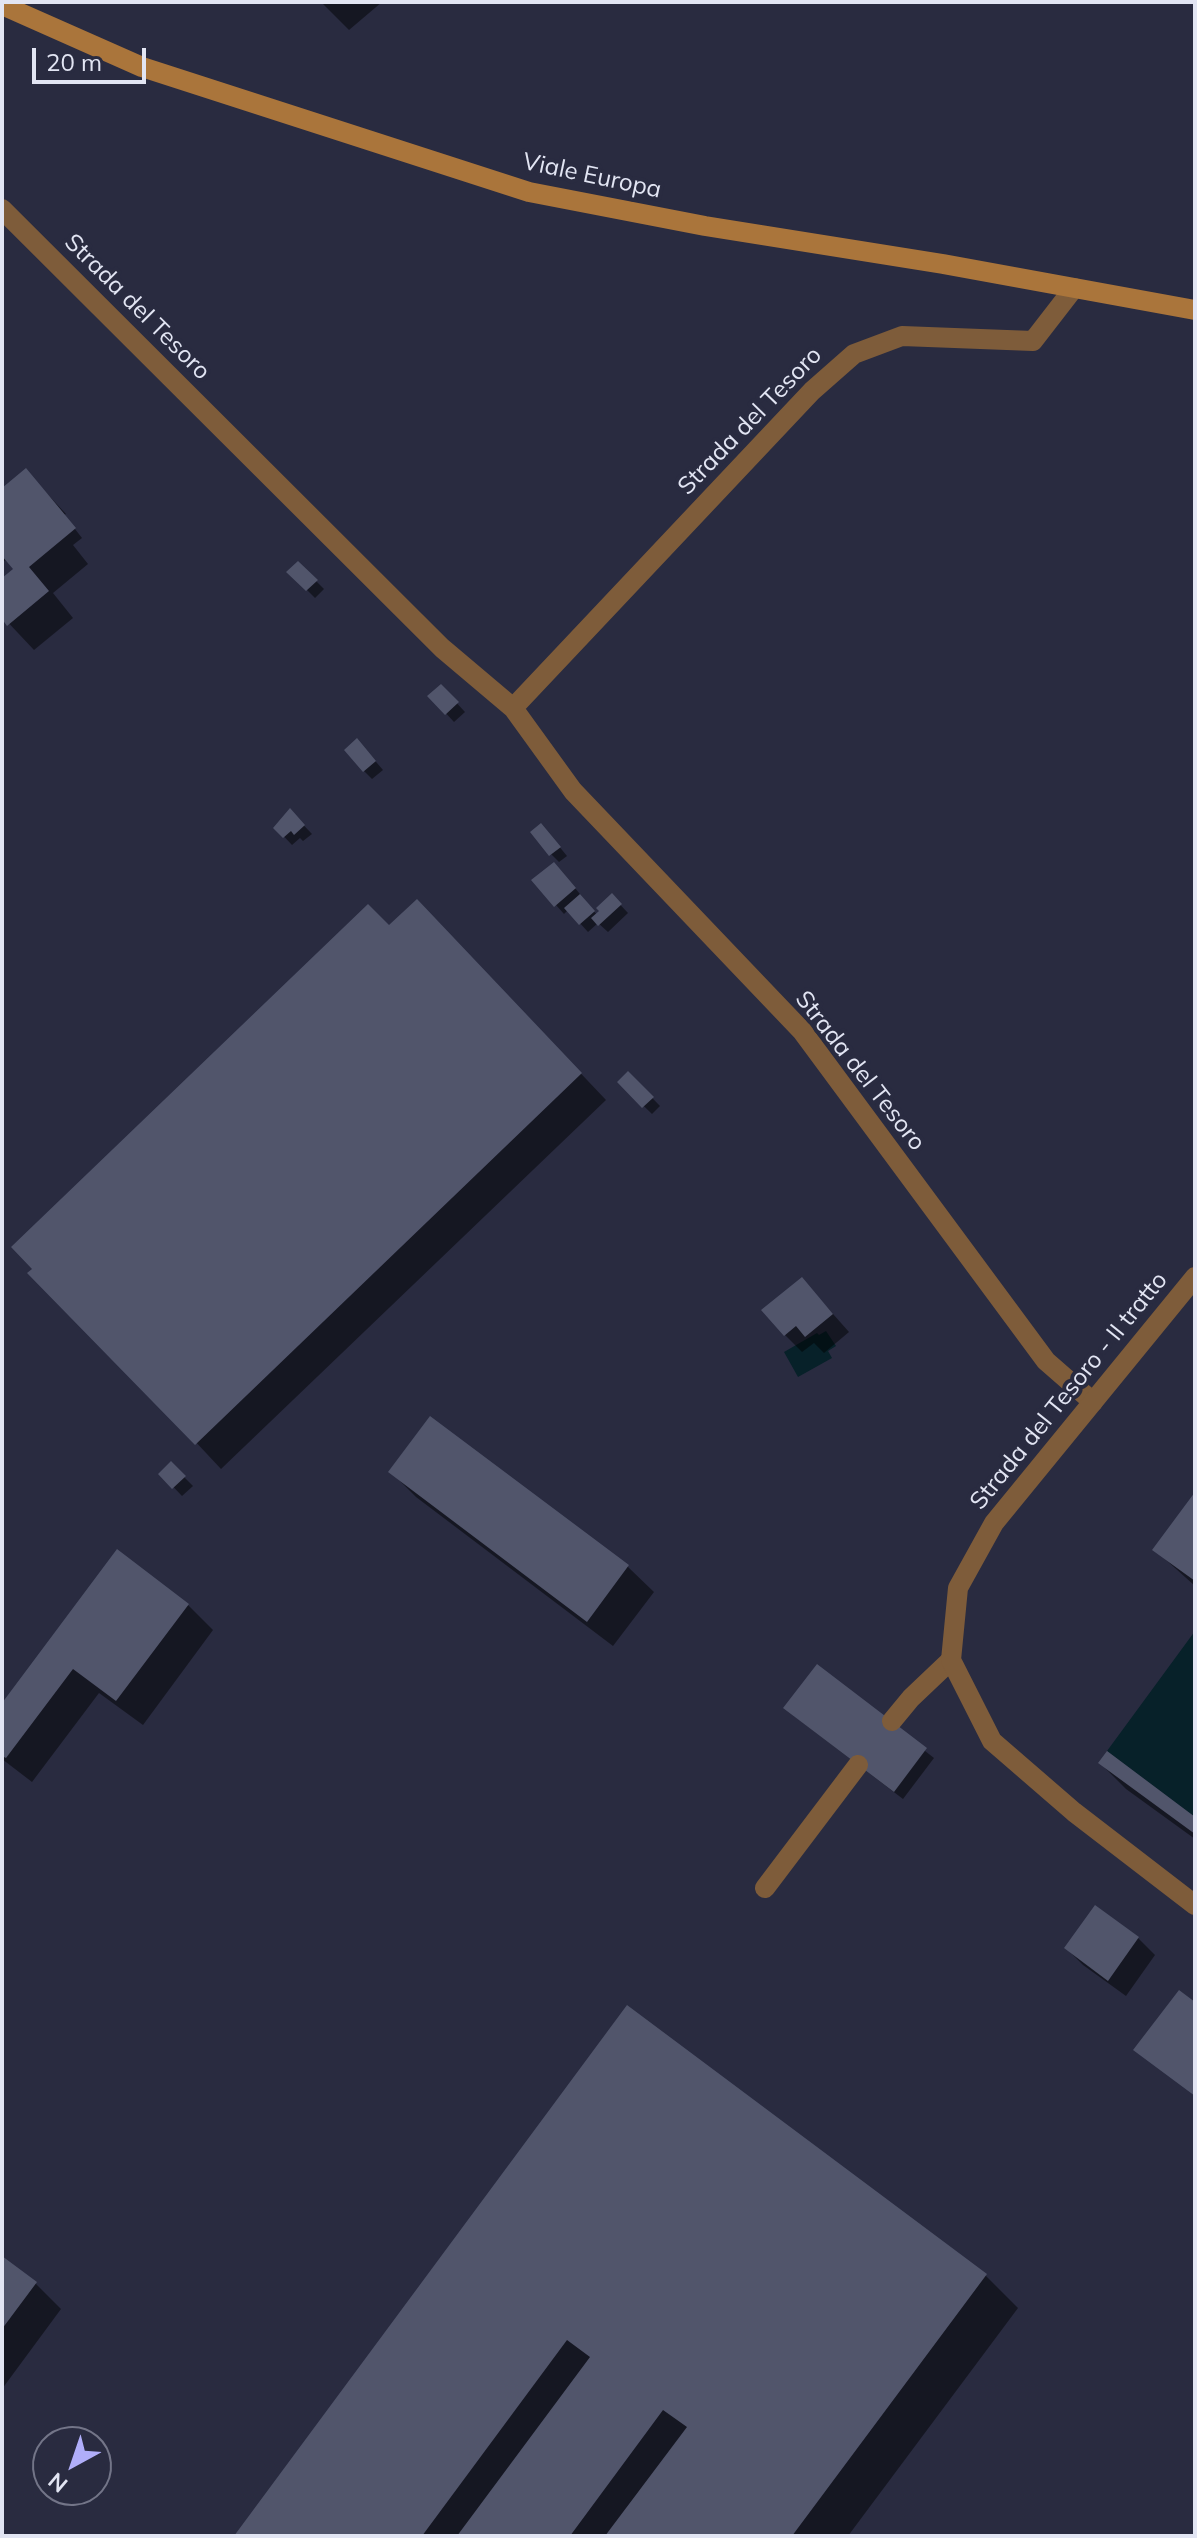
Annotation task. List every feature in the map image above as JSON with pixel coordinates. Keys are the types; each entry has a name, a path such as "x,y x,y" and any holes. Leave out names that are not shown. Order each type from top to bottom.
{"main road":[{"name":"Viale Europa","path":"2,5 142,67 529,192 705,226 943,264 1195,310"}],"street":[{"name":"Strada del Tesoro","path":"2,209 442,648 513,708 573,791 802,1031 1046,1361 1093,1402"},
{"name":"Strada del Tesoro","path":"513,708 812,391 854,354 902,336 995,342 1033,341 1074,288"},
{"name":"Strada del Tesoro - II tratto","path":"951,1660 958,1588 994,1523 1195,1277"},
{"path":"892,1721 951,1660 992,1741 1074,1812 1195,1905"},
{"path":"765,1888 858,1765"}],"water":[{"path":"826,1331 836,1346 828,1351 832,1358 798,1377 784,1352"},
{"path":"1195,1631 1195,1817 1107,1751"}],"building":[{"path":"26,468 76,528 29,567 49,591 7,626 2,619 2,578 13,569 2,556 2,488"},
{"path":"298,561 318,580 306,591 286,572"},
{"path":"441,684 459,702 445,715 427,696"},
{"path":"357,738 376,761 363,772 344,750"},
{"path":"290,808 305,825 294,835 291,831 283,838 273,828"},
{"path":"541,823 561,847 549,856 530,832"},
{"path":"554,862 576,888 554,907 531,880"},
{"path":"612,893 622,904 598,926 591,918 599,911 596,908"},
{"path":"580,894 595,911 579,925 564,908"},
{"path":"417,899 582,1073 195,1445 27,1273 32,1269 11,1247 368,904 389,925"},
{"path":"628,1071 654,1097 642,1108 617,1082"},
{"path":"802,1277 833,1314 805,1337 796,1326 784,1336 761,1310"},
{"path":"430,1416 629,1565 587,1622 388,1472"},
{"path":"171,1461 186,1476 172,1489 158,1474"},
{"path":"1195,1492 1195,1581 1152,1550"},
{"path":"117,1549 189,1604 116,1701 73,1669 6,1758 2,1756 2,1703"},
{"path":"817,1664 927,1748 894,1792 783,1708"},
{"path":"1107,1751 1195,1817 1195,1834 1098,1763"},
{"path":"1095,1905 1139,1937 1108,1981 1064,1948"},
{"path":"1179,1990 1195,2002 1195,2096 1133,2050"},
{"path":"627,2005 987,2274 792,2536 605,2536 687,2427 663,2410 570,2536 457,2536 590,2357 567,2340 422,2536 234,2536"},
{"path":"2,2256 37,2282 2,2329"}]}
